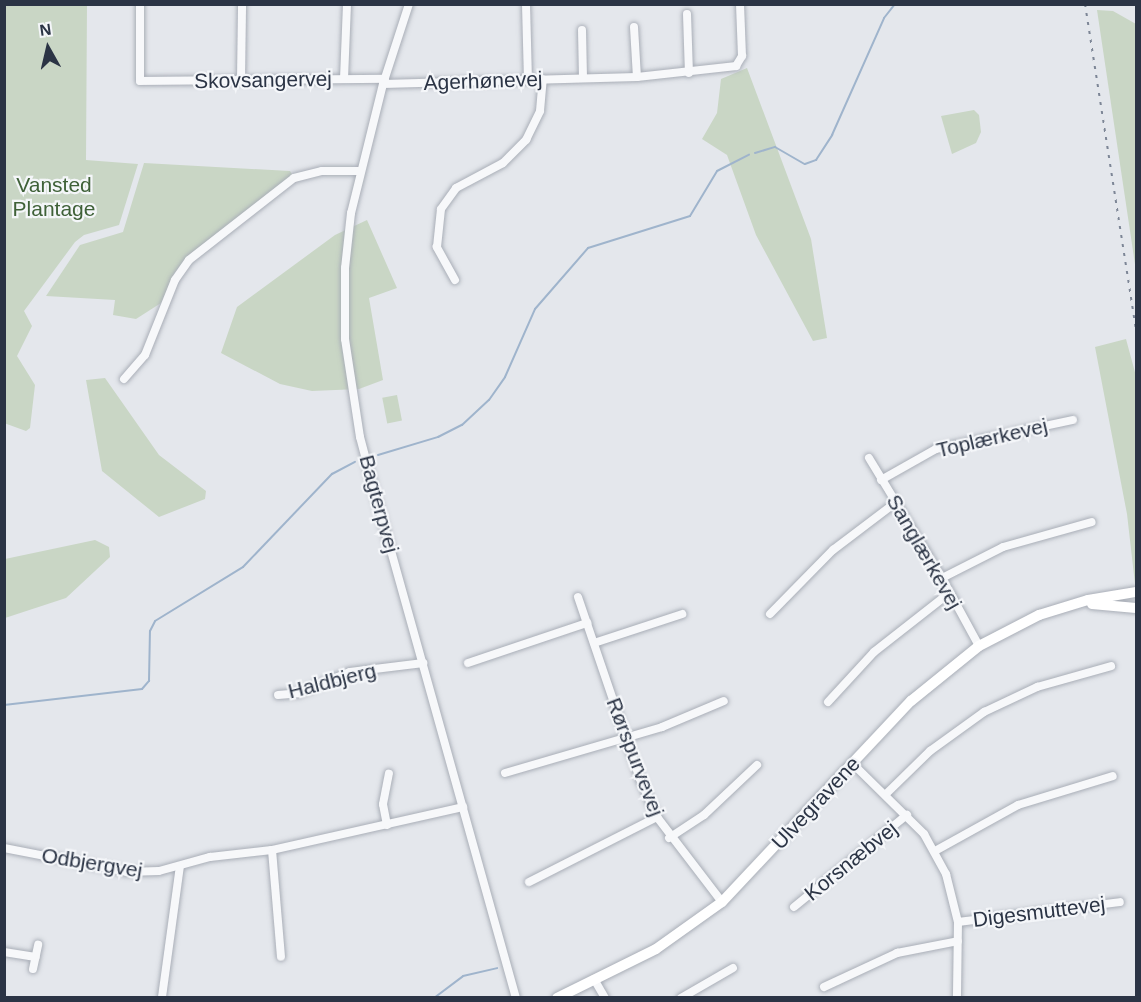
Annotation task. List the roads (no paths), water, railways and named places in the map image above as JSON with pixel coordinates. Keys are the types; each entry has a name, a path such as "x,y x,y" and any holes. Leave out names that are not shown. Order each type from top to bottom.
{"street":[{"name":"Skovsangervej","path":"140,4 140,81 344,79 384,81"},
{"path":"241,80 242,4"},
{"path":"344,79 347,4"},
{"name":"Bagterpvej","path":"409,4 384,81 359,171 345,268 350,380 373,487 516,998"},
{"path":"526,4 528,80"},
{"name":"Agerhønevej","path":"384,81 637,77 689,73 740,63 740,4"},
{"path":"687,14 689,73"},
{"path":"634,27 637,77"},
{"path":"582,30 583,78"},
{"path":"455,280 437,247 441,209 456,188 503,163 526,140 540,111 543,79"},
{"path":"124,379 145,356 175,280 189,260 294,178 322,171 359,171"},
{"name":"Toplærkevej","path":"881,480 936,449 1073,420"},
{"name":"Sanglærkevej","path":"869,458 942,578 948,594 979,646"},
{"path":"770,614 833,550 895,504"},
{"path":"942,578 1013,544 1092,522"},
{"name":"Ulvegravene","path":"557,998 656,949 722,902 911,701 979,646 1039,615 1071,605 1137,592"},
{"path":"828,702 874,652 948,594"},
{"name":"Rørspurvevej","path":"578,597 626,738 657,817 669,838 722,902"},
{"name":"Ulvegravene","path":"1071,605 1137,608"},
{"path":"594,643 682,614"},
{"path":"468,663 587,623"},
{"name":"Haldbjerg","path":"278,695 299,693 350,672 423,663"},
{"path":"886,794 930,751 984,712 1037,687 1111,666"},
{"path":"505,773 626,738 724,701"},
{"path":"853,764 907,815 935,851 952,890 958,922 957,998"},
{"path":"669,838 704,815 757,765"},
{"path":"387,825 383,804 389,774"},
{"path":"935,851 1018,804 1113,776"},
{"name":"Odbjergvej","path":"4,848 127,872 159,871 210,857 272,850 463,807"},
{"name":"Korsnæbvej","path":"794,907 907,815"},
{"path":"529,882 657,817"},
{"path":"272,850 280,957"},
{"path":"162,997 180,866"},
{"name":"Digesmuttevej","path":"958,922 1120,902"},
{"path":"824,987 897,953 958,941"},
{"path":"33,969 38,945"},
{"path":"4,951 36,957"},
{"path":"681,998 733,968"},
{"path":"594,980 605,998"}],"waterway":[{"path":"755,153 775,147 805,164 816,160 832,135 884,18 895,4"},
{"path":"378,455 438,437 462,425 489,400 505,377 535,309 588,248 690,216 717,171 749,155"},
{"path":"4,705 142,689 149,681 150,631 155,621 243,567 332,474 355,462"},
{"path":"434,998 463,976 497,968"}],"railway":[{"path":"1085,4 1136,328"}],"park label":[{"name":"Vansted Plantage","path":"54,197"}]}
